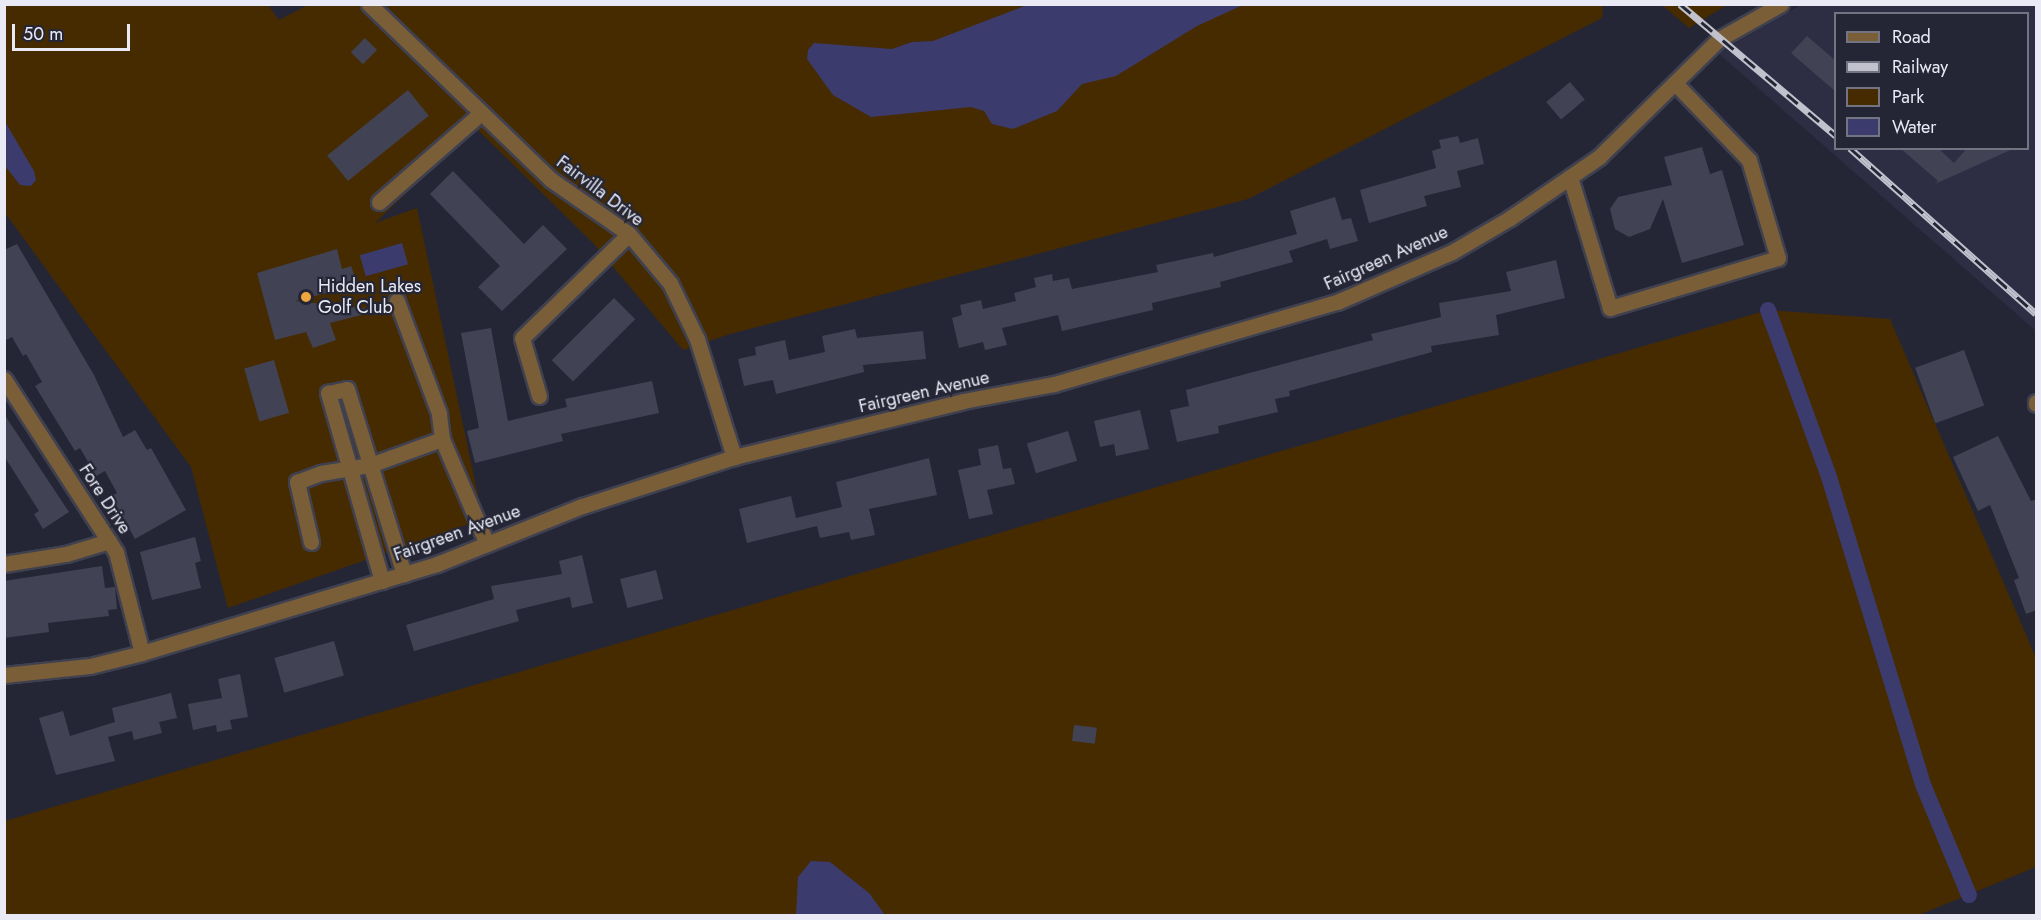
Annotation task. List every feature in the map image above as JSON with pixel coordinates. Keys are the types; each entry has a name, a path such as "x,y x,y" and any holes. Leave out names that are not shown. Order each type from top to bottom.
{"street":[{"name":"Fairvilla Drive","path":"369,4 480,114 550,179 629,234 670,283 697,339 734,457"},
{"name":"Fairgreen Avenue","path":"4,675 90,666 141,653 404,574 582,506 734,457 963,401 1054,384 1337,302 1452,252 1570,177 1599,157 1719,39 1781,4"},
{"path":"1570,177 1610,308 1778,258 1749,160 1675,83"},
{"path":"379,202 480,114"},
{"path":"539,396 522,338 629,234"},
{"path":"397,301 439,413 442,439 487,544"},
{"name":"Fore Drive","path":"4,378 116,552 141,653"},
{"path":"382,581 328,393 347,389 404,574"},
{"path":"311,542 297,482 321,473 370,465 442,439"},
{"path":"4,564 66,554 109,541"}],"shaded area":[{"path":"1801,5 2036,5 2036,331 1718,53"}],"green space":[{"path":"310,4 1603,5 1602,18 1248,199 730,334 683,350 593,243 475,127 375,223 417,208 483,519 228,608 191,467 5,213 4,5 268,5 279,20"},
{"path":"1662,5 1727,5 1689,28"},
{"path":"1768,310 1890,319 2036,658 2036,867 1919,915 5,916 5,821"}],"water":[{"path":"1027,5 1243,5 1197,26 1116,76 1082,84 1057,111 1013,129 992,124 984,111 971,107 871,117 833,95 807,59 808,50 814,43 892,49 912,42 933,41"},
{"path":"4,120 34,171 36,180 31,186 20,185 5,166"},
{"path":"402,243 408,264 366,276 360,255"},
{"path":"811,861 830,862 869,893 885,915 796,915 798,877"}],"building":[{"path":"1807,36 1834,59 1834,90 1791,53"},
{"path":"365,38 377,50 363,64 351,52"},
{"path":"1570,82 1585,100 1561,120 1546,102"},
{"path":"408,90 429,116 348,181 327,155"},
{"path":"1458,136 1460,143 1478,138 1484,164 1457,171 1461,187 1424,196 1427,206 1369,223 1360,190 1436,168 1432,151 1441,148 1439,140"},
{"path":"1702,147 1710,174 1722,170 1744,245 1682,263 1663,199 1650,229 1629,237 1615,229 1610,209 1618,197 1672,185 1664,157"},
{"path":"1902,150 1940,150 1954,163 1965,150 2011,150 1935,184 1938,181"},
{"path":"453,171 524,244 543,225 567,249 502,311 478,287 500,266 430,194"},
{"path":"1335,197 1342,220 1351,218 1358,241 1330,249 1327,239 1289,251 1293,262 1220,282 1221,287 1152,303 1153,310 1062,331 1058,315 1002,328 1007,345 985,350 983,342 959,348 952,318 962,315 960,305 981,300 983,309 1016,301 1014,293 1036,287 1034,278 1052,274 1053,281 1069,278 1072,289 1158,272 1156,265 1213,253 1214,257 1297,234 1290,211"},
{"path":"17,244 94,375 123,437 135,430 147,450 151,448 186,510 135,539 111,496 117,493 105,471 96,476 80,448 75,451 35,386 42,382 26,354 23,356 12,337 4,341 4,250"},
{"name":"Hidden Lakes Golf Club","path":"337,249 342,269 351,266 358,285 295,301 381,310 330,323 336,340 313,348 306,332 275,340 257,273"},
{"path":"1556,260 1565,298 1496,315 1499,335 1431,346 1432,352 1289,391 1290,396 1275,399 1278,412 1218,426 1219,433 1177,442 1170,410 1189,406 1186,390 1373,340 1371,334 1441,317 1439,303 1511,291 1506,272"},
{"path":"614,298 635,319 573,381 552,360"},
{"path":"491,328 508,421 567,407 565,399 652,381 659,413 561,434 563,441 475,463 467,431 479,428 461,333"},
{"path":"855,329 857,338 923,331 926,359 863,365 864,372 776,394 773,380 744,386 738,359 756,355 755,347 785,340 789,360 825,352 822,336"},
{"path":"1964,350 1984,405 1935,423 1915,368"},
{"path":"274,360 289,413 259,421 244,369"},
{"path":"1140,410 1149,449 1116,456 1114,444 1100,447 1094,421"},
{"path":"4,414 69,512 43,529 34,514 39,511 4,456"},
{"path":"1068,431 1077,461 1036,473 1027,444"},
{"path":"1998,436 2031,501 2037,499 2037,610 2026,614 2014,580 2019,578 1990,505 1978,511 1953,457"},
{"path":"998,445 1003,469 1011,468 1015,484 987,490 993,514 969,519 958,470 981,465 978,449"},
{"path":"929,458 937,495 869,509 875,535 851,540 849,532 820,538 817,526 747,543 739,509 791,496 796,518 842,507 836,482"},
{"path":"195,537 201,561 195,563 201,588 152,600 140,552"},
{"path":"582,555 593,603 572,608 570,597 516,610 519,621 414,651 406,625 494,599 491,586 562,574 559,561"},
{"path":"102,566 105,588 115,587 117,609 108,610 109,616 48,623 49,632 4,638 4,581"},
{"path":"656,570 663,599 627,608 620,579"},
{"path":"334,641 344,676 284,693 274,658"},
{"path":"240,674 248,717 230,720 232,729 217,732 216,725 193,730 188,704 222,698 218,679"},
{"path":"171,693 177,718 159,722 162,733 134,740 132,731 108,737 115,761 56,775 39,718 63,711 70,736 115,722 112,708"},
{"path":"1074,725 1097,728 1095,744 1072,741"}],"waterway":[{"path":"1768,310 1829,477 1924,787 1969,895"}],"railway":[{"path":"1680,4 1834,134"},
{"path":"1852,150 2036,314"}],"place":[{"name":"Hidden Lakes Golf Club","path":"306,297"}]}
